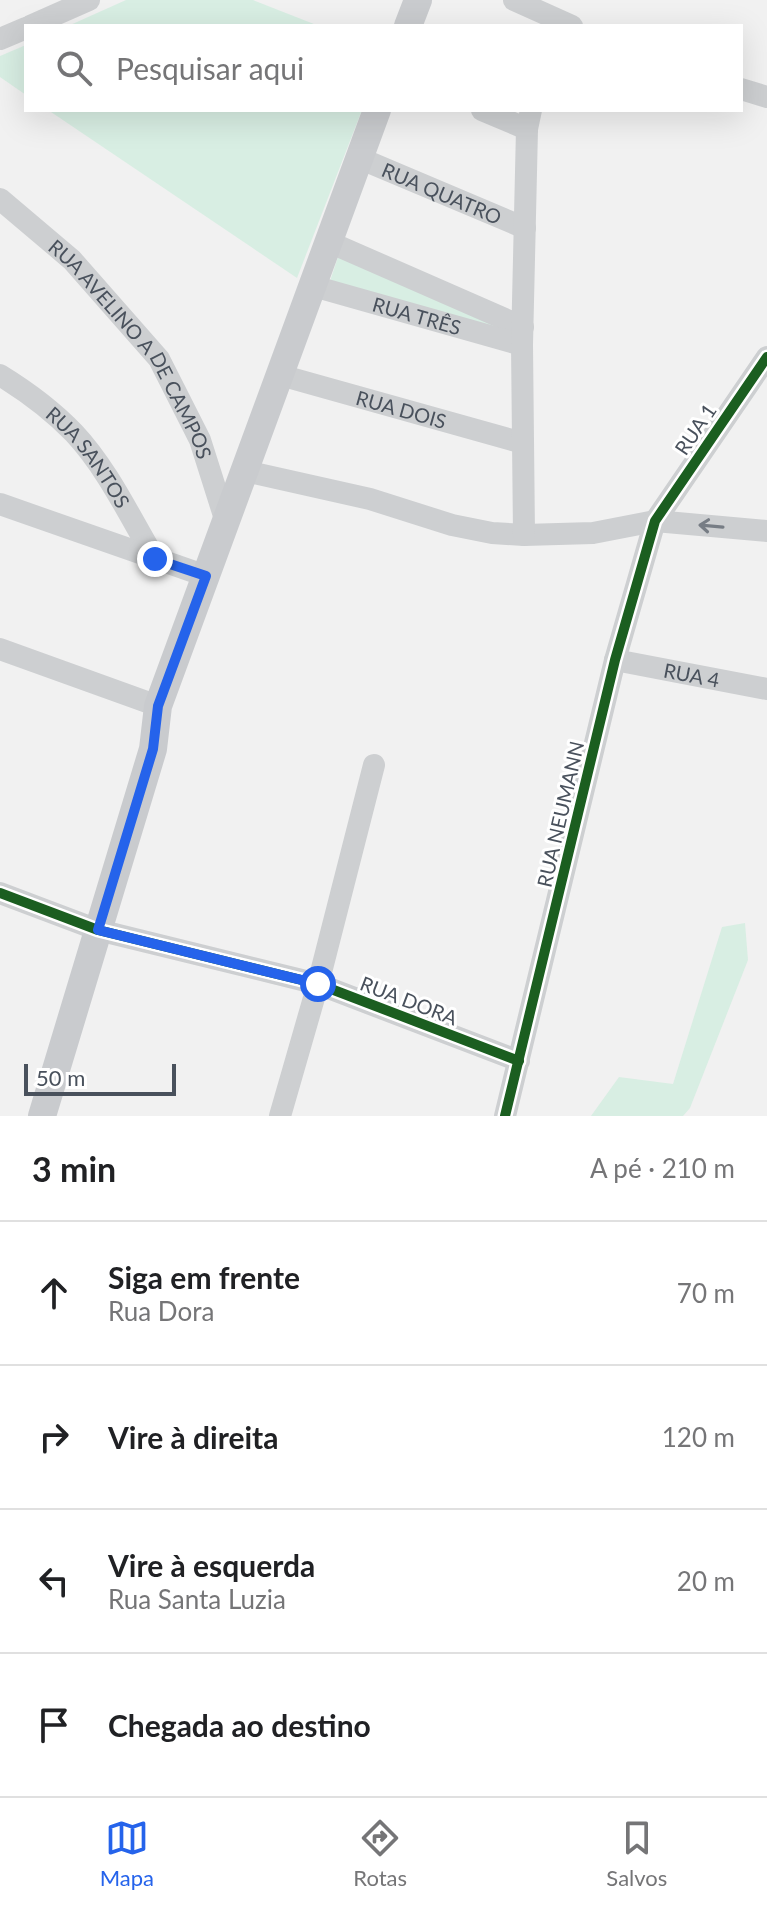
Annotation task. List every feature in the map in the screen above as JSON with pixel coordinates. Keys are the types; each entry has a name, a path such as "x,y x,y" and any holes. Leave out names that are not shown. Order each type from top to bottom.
{"main road":[{"path":"409,24 418,0"},
{"path":"42,1116 153,749 158,706 376,112"}],"street":[{"path":"35,24 89,0"},
{"path":"514,0 566,24"},
{"path":"0,39 24,29"},
{"path":"743,90 767,97"},
{"path":"491,112 529,120 522,336 524,535"},
{"name":"RUA QUATRO","path":"359,158 525,228"},
{"name":"RUA AVELINO A DE CAMPOS","path":"0,199 72,260 159,359 200,440 226,522"},
{"name":"RUA TRÊS","path":"329,242 522,336"},
{"name":"RUA TRÊS","path":"313,286 522,336"},
{"name":"RUA 1","path":"655,521 767,357"},
{"name":"RUA SANTOS","path":"0,375 20,387 74,433 107,478 155,559"},
{"name":"RUA DOIS","path":"280,375 523,443"},
{"path":"245,471 370,499 452,525 492,533 593,533 655,521 767,531"},
{"path":"0,504 206,576"},
{"name":"RUA NEUMANN","path":"505,1116 615,660 655,521"},
{"path":"0,649 158,706"},
{"name":"RUA 4","path":"615,660 767,689"},
{"path":"280,1116 318,984 374,765"},
{"name":"RUA DORA","path":"0,893 98,930 318,984 519,1061"}],"green space":[{"path":"126,0 253,0 314,24 72,24"},
{"path":"24,46 24,94 0,77 0,56"},
{"path":"51,112 361,112 297,278"},
{"path":"339,254 515,333 328,287"},
{"path":"745,923 748,960 690,1108 683,1116 591,1116 619,1077 673,1084 722,927"}],"cycle path":[{"path":"505,1116 615,660 655,521 767,357"},
{"path":"0,893 98,930 318,984 519,1061"}],"route":[{"path":"155,559 206,576 158,706 153,749 98,930 318,984"}]}
